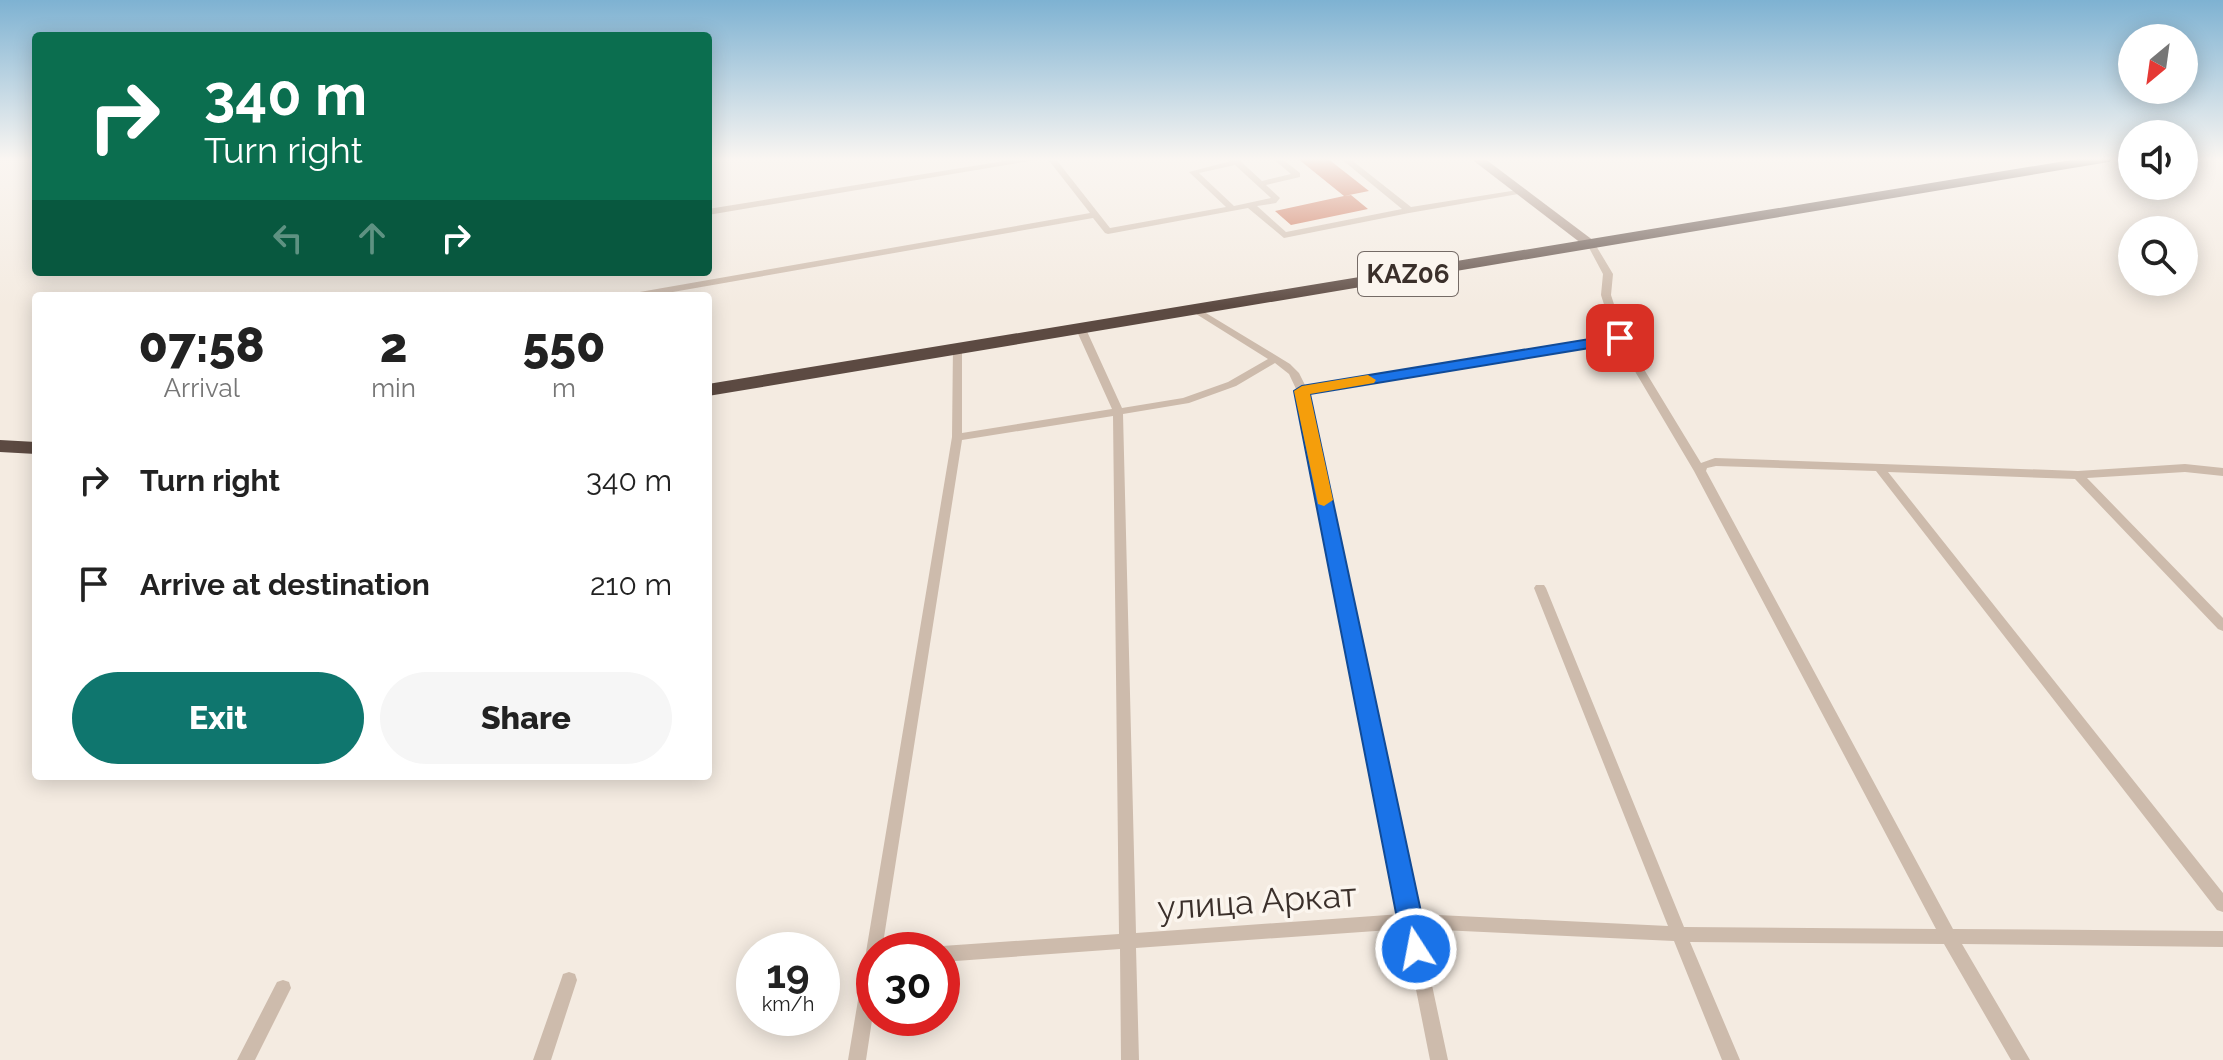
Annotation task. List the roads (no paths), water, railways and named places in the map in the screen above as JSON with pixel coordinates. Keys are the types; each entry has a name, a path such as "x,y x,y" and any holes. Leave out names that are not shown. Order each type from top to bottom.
{"highway":[{"name":"KАZ06","path":"712,389 1196,310 1770,207"},
{"name":"KАZ06","path":"712,376 1793,207"},
{"path":"0,433 32,434"},
{"path":"0,446 32,448"}],"main road":[{"path":"1545,207 1586,240"}],"street":[{"path":"712,211 736,207"},
{"path":"1089,207 1108,231 1240,207"},
{"path":"1253,207 1284,235 1424,207"},
{"path":"1406,207 1409,210"},
{"path":"657,292 1095,215"},
{"path":"1586,240 1608,274 1606,295 1620,338 1700,471 1948,935 2021,1060"},
{"path":"1196,310 1294,373 1302,391 1439,1060"},
{"path":"1080,327 1118,411 1130,1060"},
{"path":"1302,391 1620,338"},
{"path":"877,932 957,437 957,348"},
{"path":"957,437 1185,401 1232,384 1275,359"},
{"path":"1700,471 1703,466 1715,462 2078,475 2185,468 2223,472"},
{"path":"1880,469 2223,905"},
{"path":"2078,475 2223,626"},
{"path":"1540,588 1731,1060"},
{"name":"улица Аркат","path":"960,953 1410,921 1679,934 2223,939"},
{"path":"542,1060 569,980"},
{"path":"246,1060 283,988"},
{"path":"857,1060 861,1036"}]}
